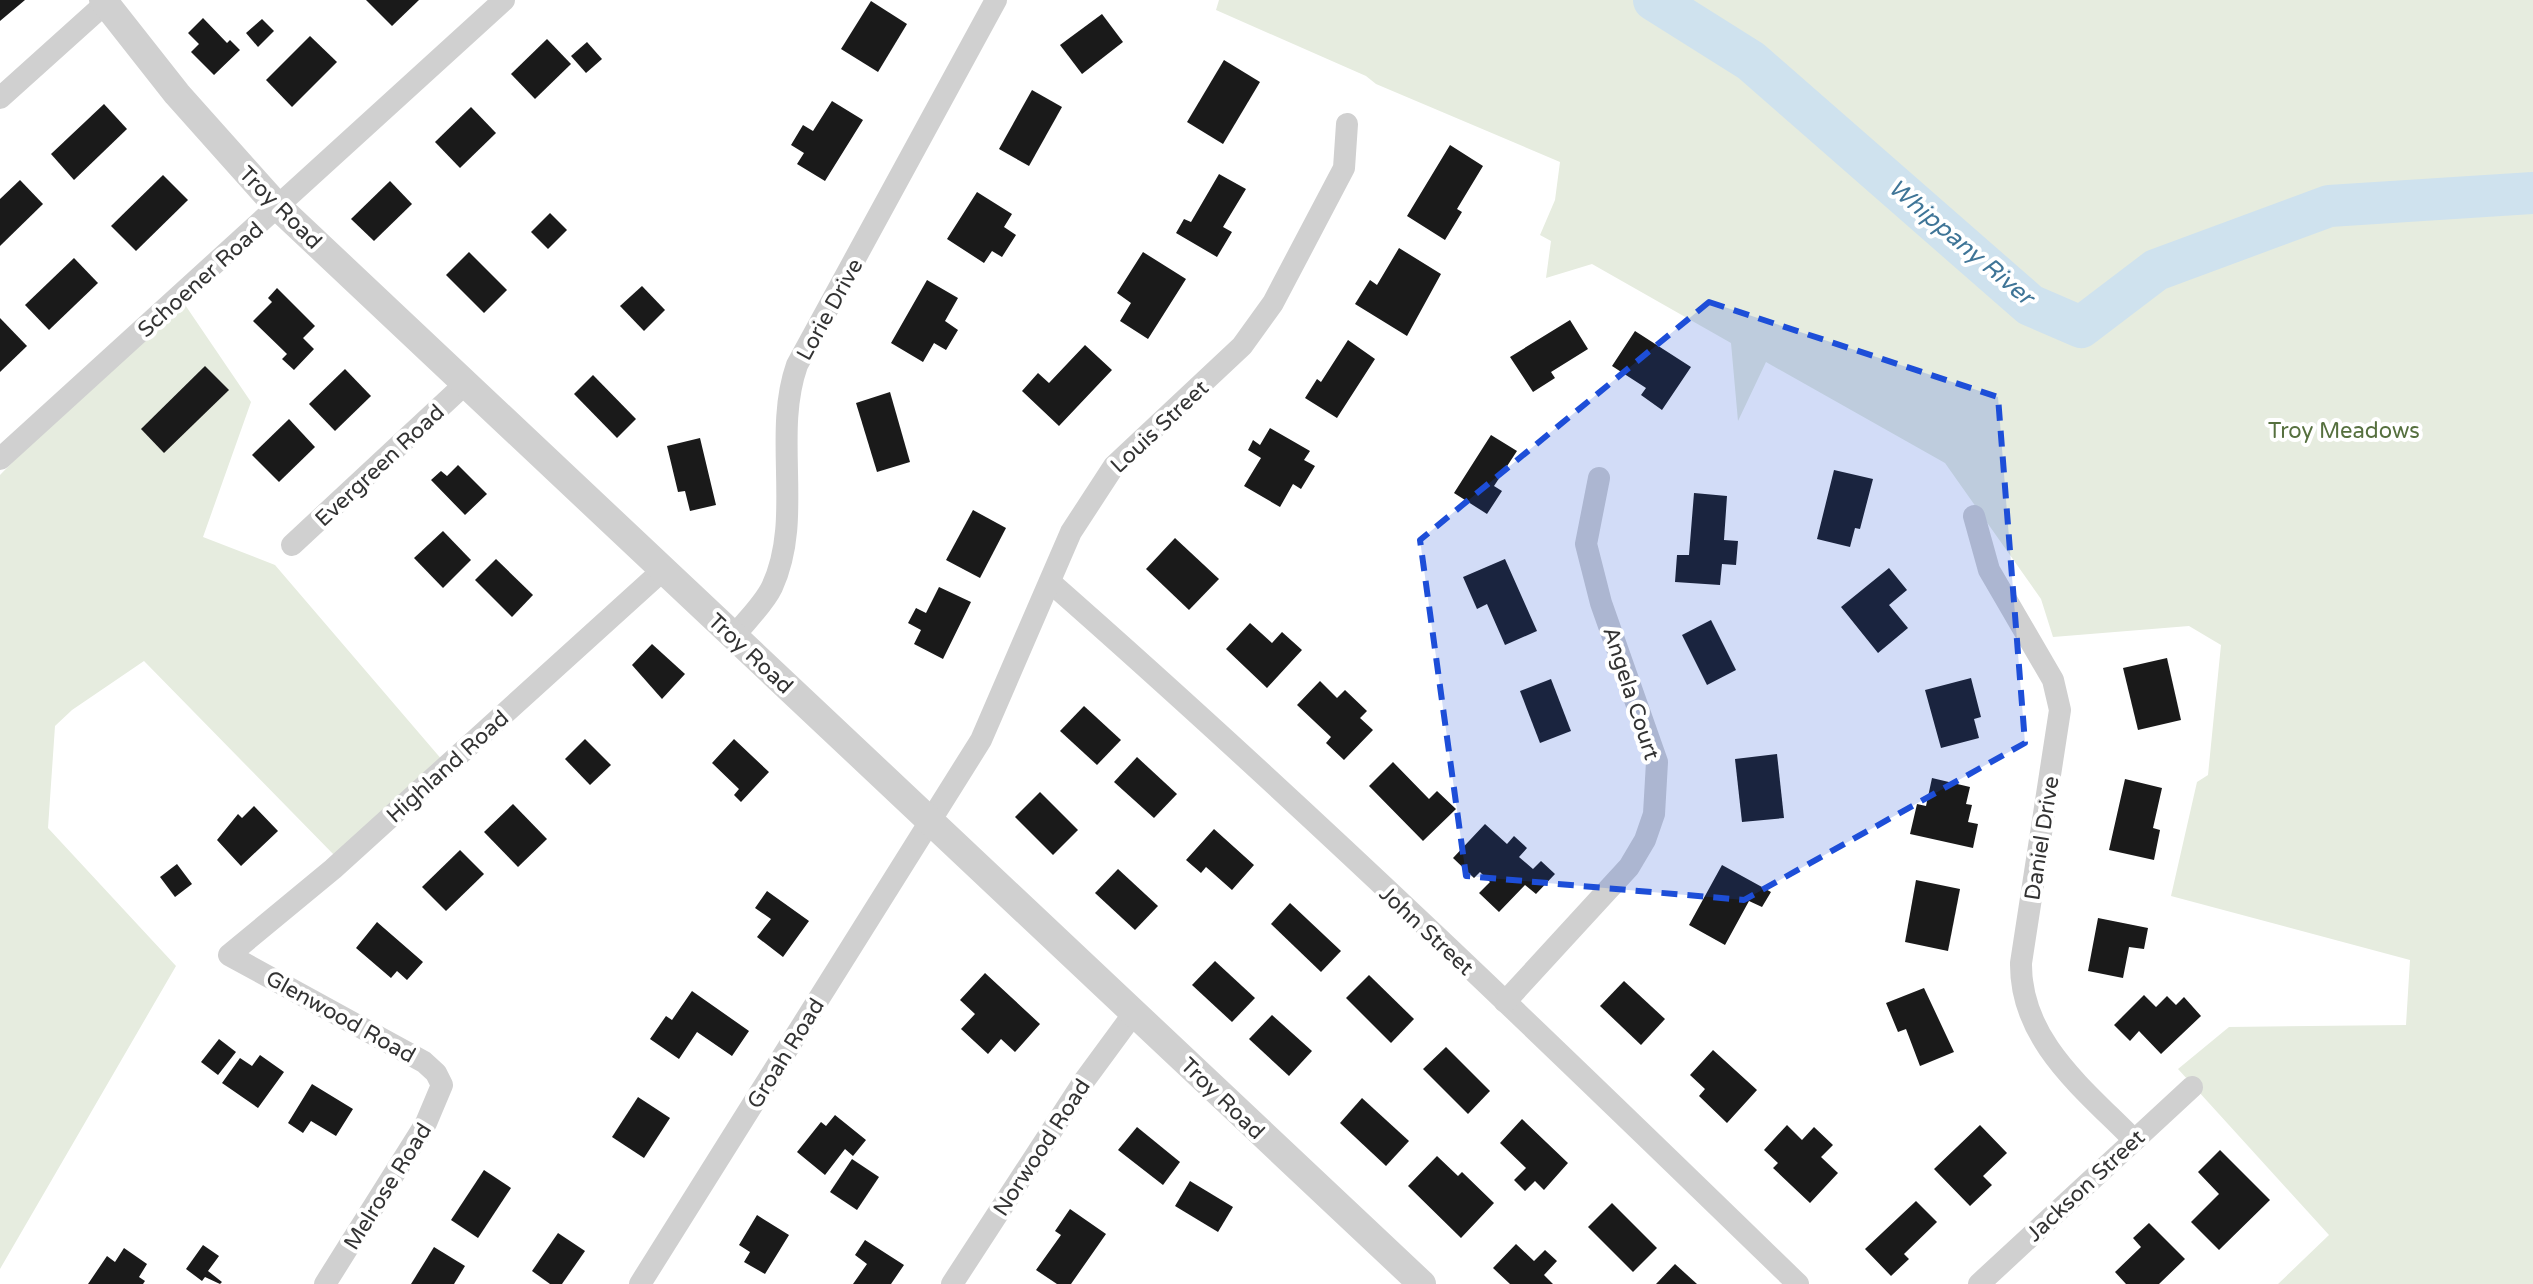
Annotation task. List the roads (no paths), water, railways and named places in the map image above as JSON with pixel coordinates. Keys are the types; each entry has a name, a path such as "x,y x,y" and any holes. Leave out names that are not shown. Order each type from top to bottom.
{"street":[{"name":"Schoener Road","path":"0,459 504,0"},
{"name":"Lorie Drive","path":"734,636 772,588 782,554 786,502 785,411 797,365 996,0"},
{"name":"Troy Road","path":"106,1 177,94 278,207 1422,1284"},
{"path":"0,98 106,1"},
{"name":"Louis Street","path":"930,820 981,740 1071,532 1114,466 1242,346 1273,303 1344,168 1347,124"},
{"name":"Evergreen Road","path":"292,545 465,384"},
{"name":"Angela Court","path":"1505,1002 1629,867 1645,840 1654,814 1657,778 1653,747 1601,603 1586,544 1599,478"},
{"name":"Daniel Drive","path":"1974,516 1989,570 2053,680 2060,710 2021,963 2023,998 2042,1042 2133,1139"},
{"name":"Highland Road","path":"232,956 229,955 333,869 663,570"},
{"name":"John Street","path":"1050,582 1141,662 1505,1002 1798,1284"},
{"name":"Groah Road","path":"640,1284 930,820"},
{"name":"Glenwood Road","path":"232,956 424,1062 436,1073 442,1085"},
{"name":"Norwood Road","path":"952,1284 1084,1081 1134,1013"},
{"name":"Melrose Road","path":"325,1284 426,1123 442,1085"},
{"name":"Jackson Street","path":"1979,1284 2192,1087"}],"waterway":[{"name":"Whippany River","path":"1654,0 1751,61 2030,305 2081,327 2156,270 2329,206 2533,193"}],"park label":[{"name":"Troy Meadows","path":"2344,430"}]}
